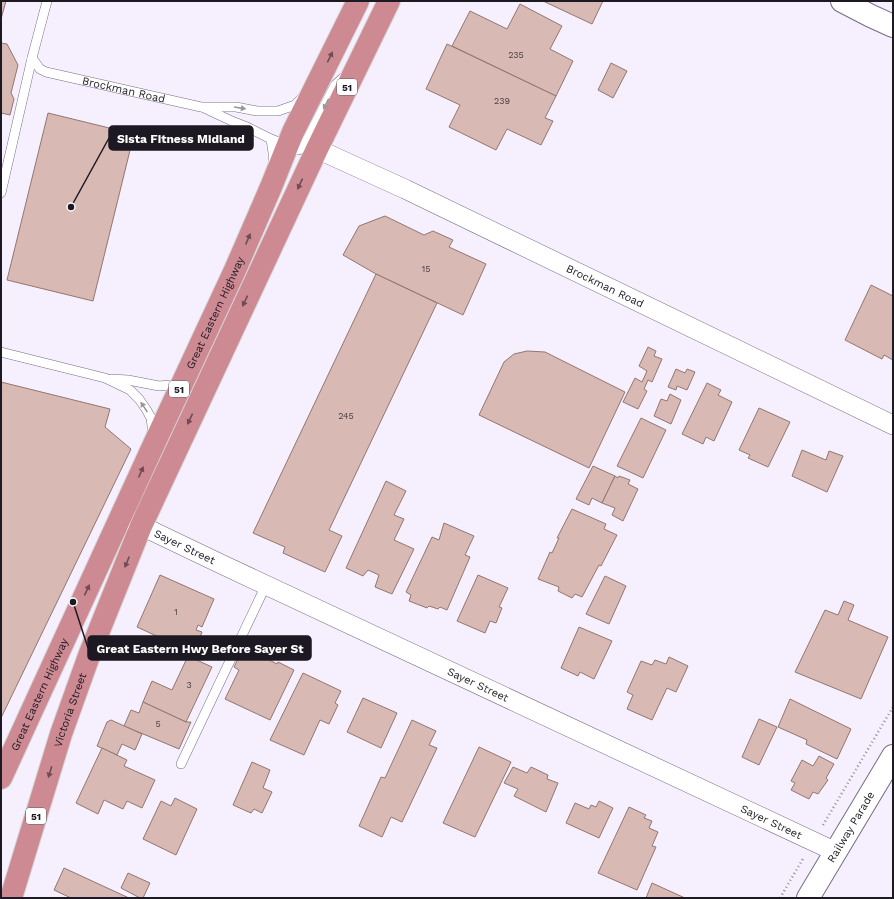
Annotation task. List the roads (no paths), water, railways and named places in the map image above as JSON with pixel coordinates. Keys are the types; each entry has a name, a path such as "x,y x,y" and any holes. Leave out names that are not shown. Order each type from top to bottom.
{"highway":[{"name":"Great Eastern Highway","path":"1,778 235,270 271,187 279,143 293,132 358,1"},
{"name":"Great Eastern Highway","path":"141,526 317,148 389,1"},
{"name":"Victoria Street","path":"11,898 61,734 90,653 141,526"}],"street":[{"path":"842,1 893,26"},
{"name":"Brockman Road","path":"317,148 893,425"},
{"name":"Sayer Street","path":"121,516 836,852"},
{"name":"Railway Parade","path":"808,898 893,756"}],"lane":[{"path":"1,193 32,58 47,1"},
{"name":"Brockman Road","path":"32,58 40,69 46,72 201,107 279,143"},
{"path":"279,143 298,150 303,148 335,86 358,63"},
{"name":"Brockman Road","path":"201,107 236,107 257,112 278,111 295,105 319,80"},
{"path":"1,352 106,378 128,380 159,386 182,384"},
{"path":"106,378 130,390 139,399 151,418 154,444"},
{"path":"181,764 266,585"}],"place":[{"name":"Sista Fitness Midland","path":"71,207"},
{"name":"Great Eastern Hwy Before Sayer St","path":"73,602"}]}
